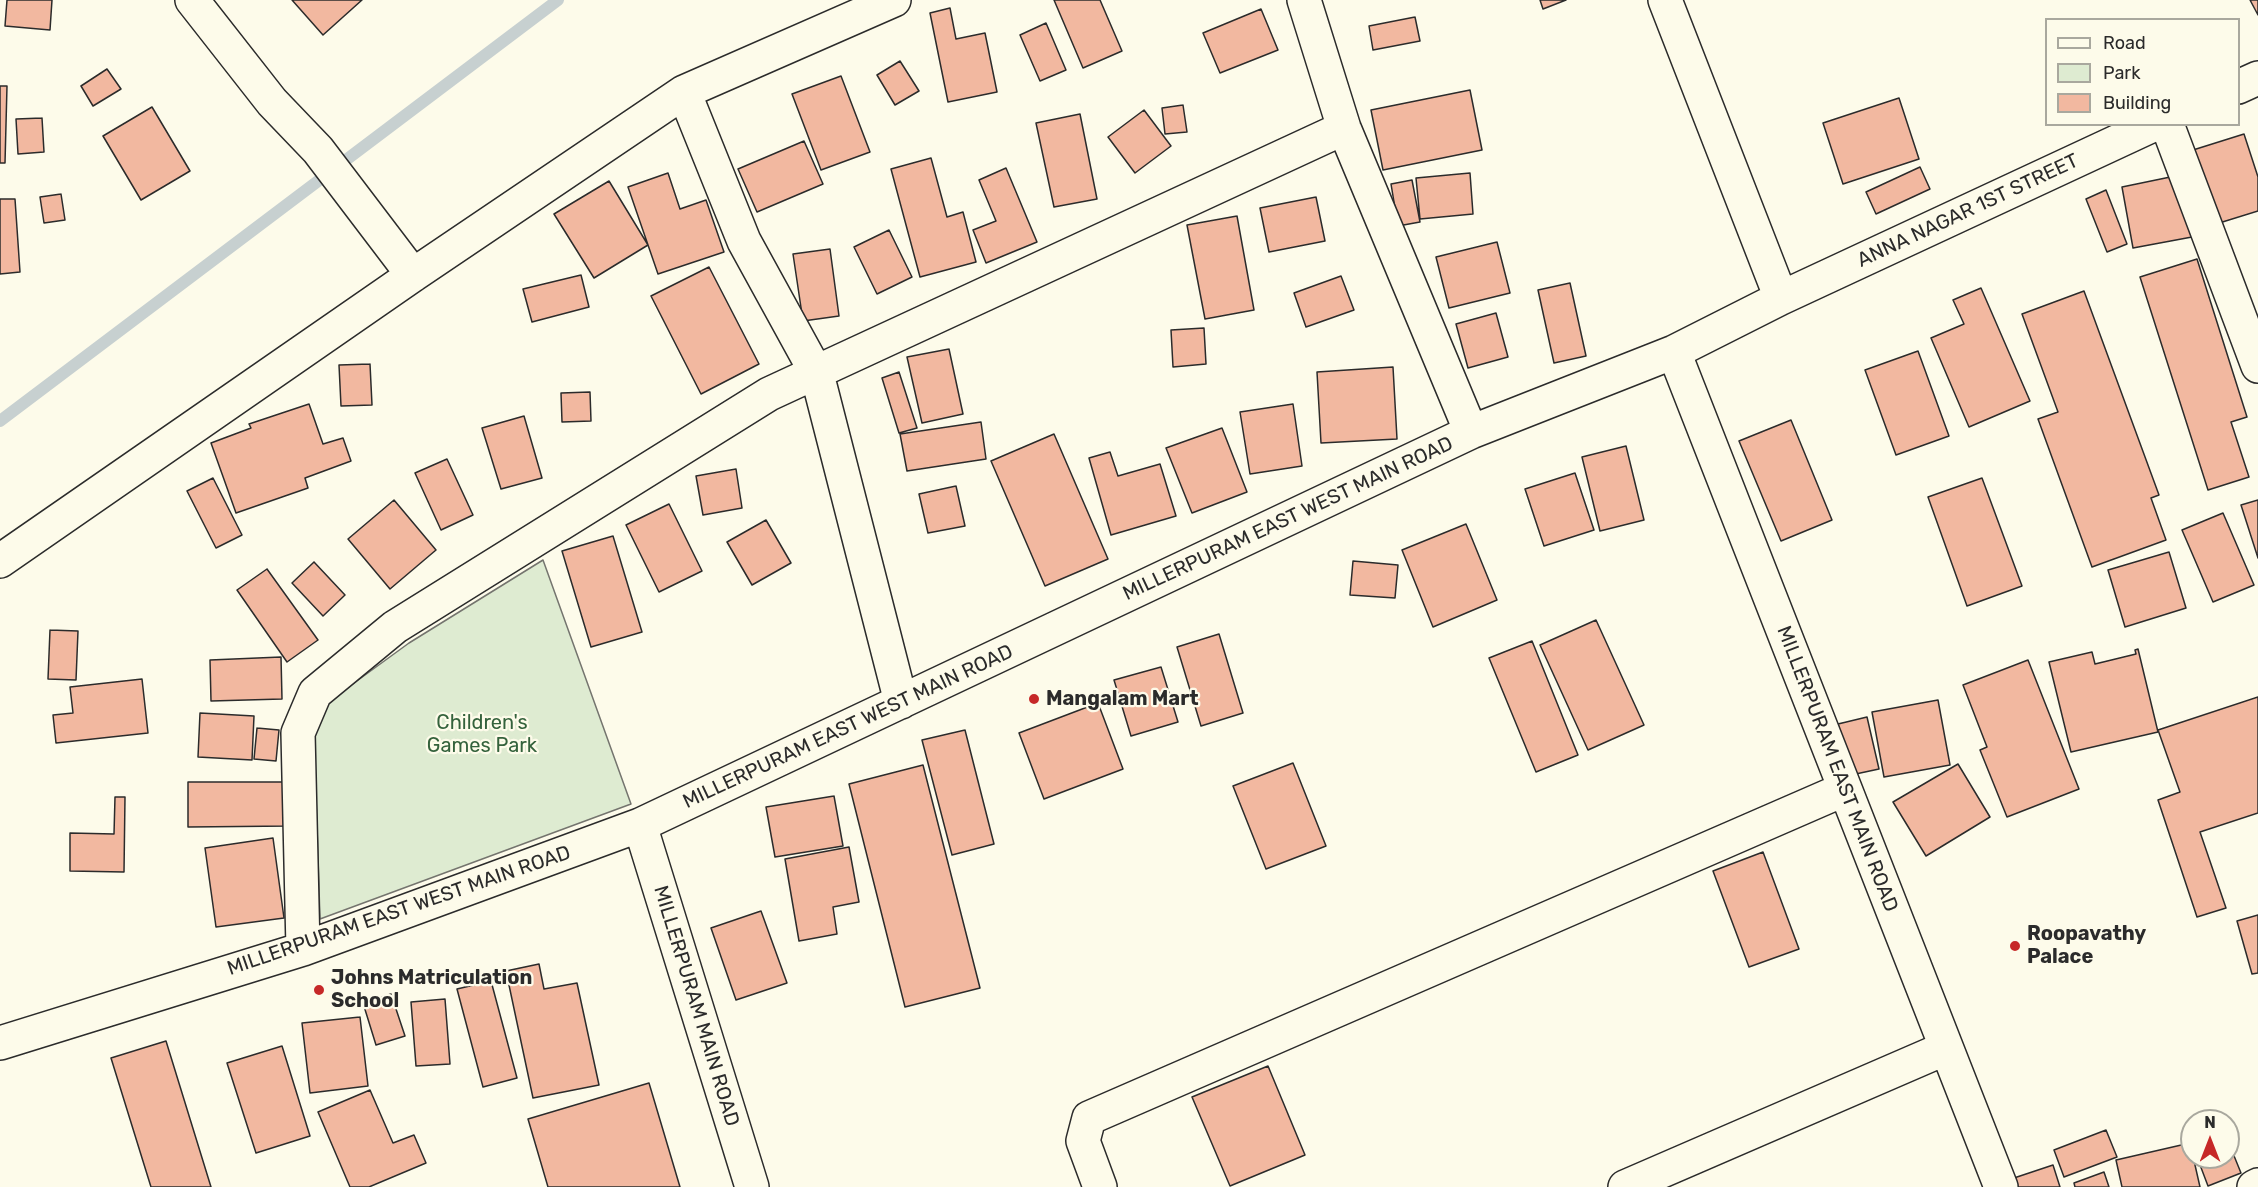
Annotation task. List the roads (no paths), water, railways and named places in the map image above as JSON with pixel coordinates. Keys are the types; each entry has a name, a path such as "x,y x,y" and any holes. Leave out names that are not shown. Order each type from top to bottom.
{"street":[{"path":"192,0 272,102 318,150 413,275"},
{"path":"0,561 413,275 684,92 894,0"},
{"path":"1305,0 1344,128 1471,432"},
{"path":"1670,2 1781,298"},
{"path":"2240,86 2258,78"},
{"path":"684,92 744,241 817,374 901,702"},
{"name":"ANNA NAGAR 1ST STREET","path":"1674,352 1781,298 2151,126"},
{"path":"2168,126 2258,366"},
{"path":"303,949 298,733 315,693 395,627 769,394 817,374 1344,128"},
{"name":"MILLERPURAM EAST WEST MAIN ROAD","path":"0,1043 303,949 640,825 1471,432 1674,352"},
{"name":"MILLERPURAM EAST MAIN ROAD","path":"1674,352 2001,1187"},
{"path":"1100,1187 1083,1141 1089,1118 1845,789"},
{"name":"MILLERPURAM MAIN ROAD","path":"640,825 752,1187"},
{"path":"1624,1187 1946,1048"},
{"path":"2254,1187 2258,1185"}],"waterway":[{"path":"0,421 558,0"}],"place":[{"name":"Mangalam Mart","path":"1034,699"},
{"name":"Roopavathy Palace","path":"2015,946"},
{"name":"Johns Matriculation School","path":"319,990"}],"park label":[{"name":"Children's Games Park","path":"482,734"}]}
